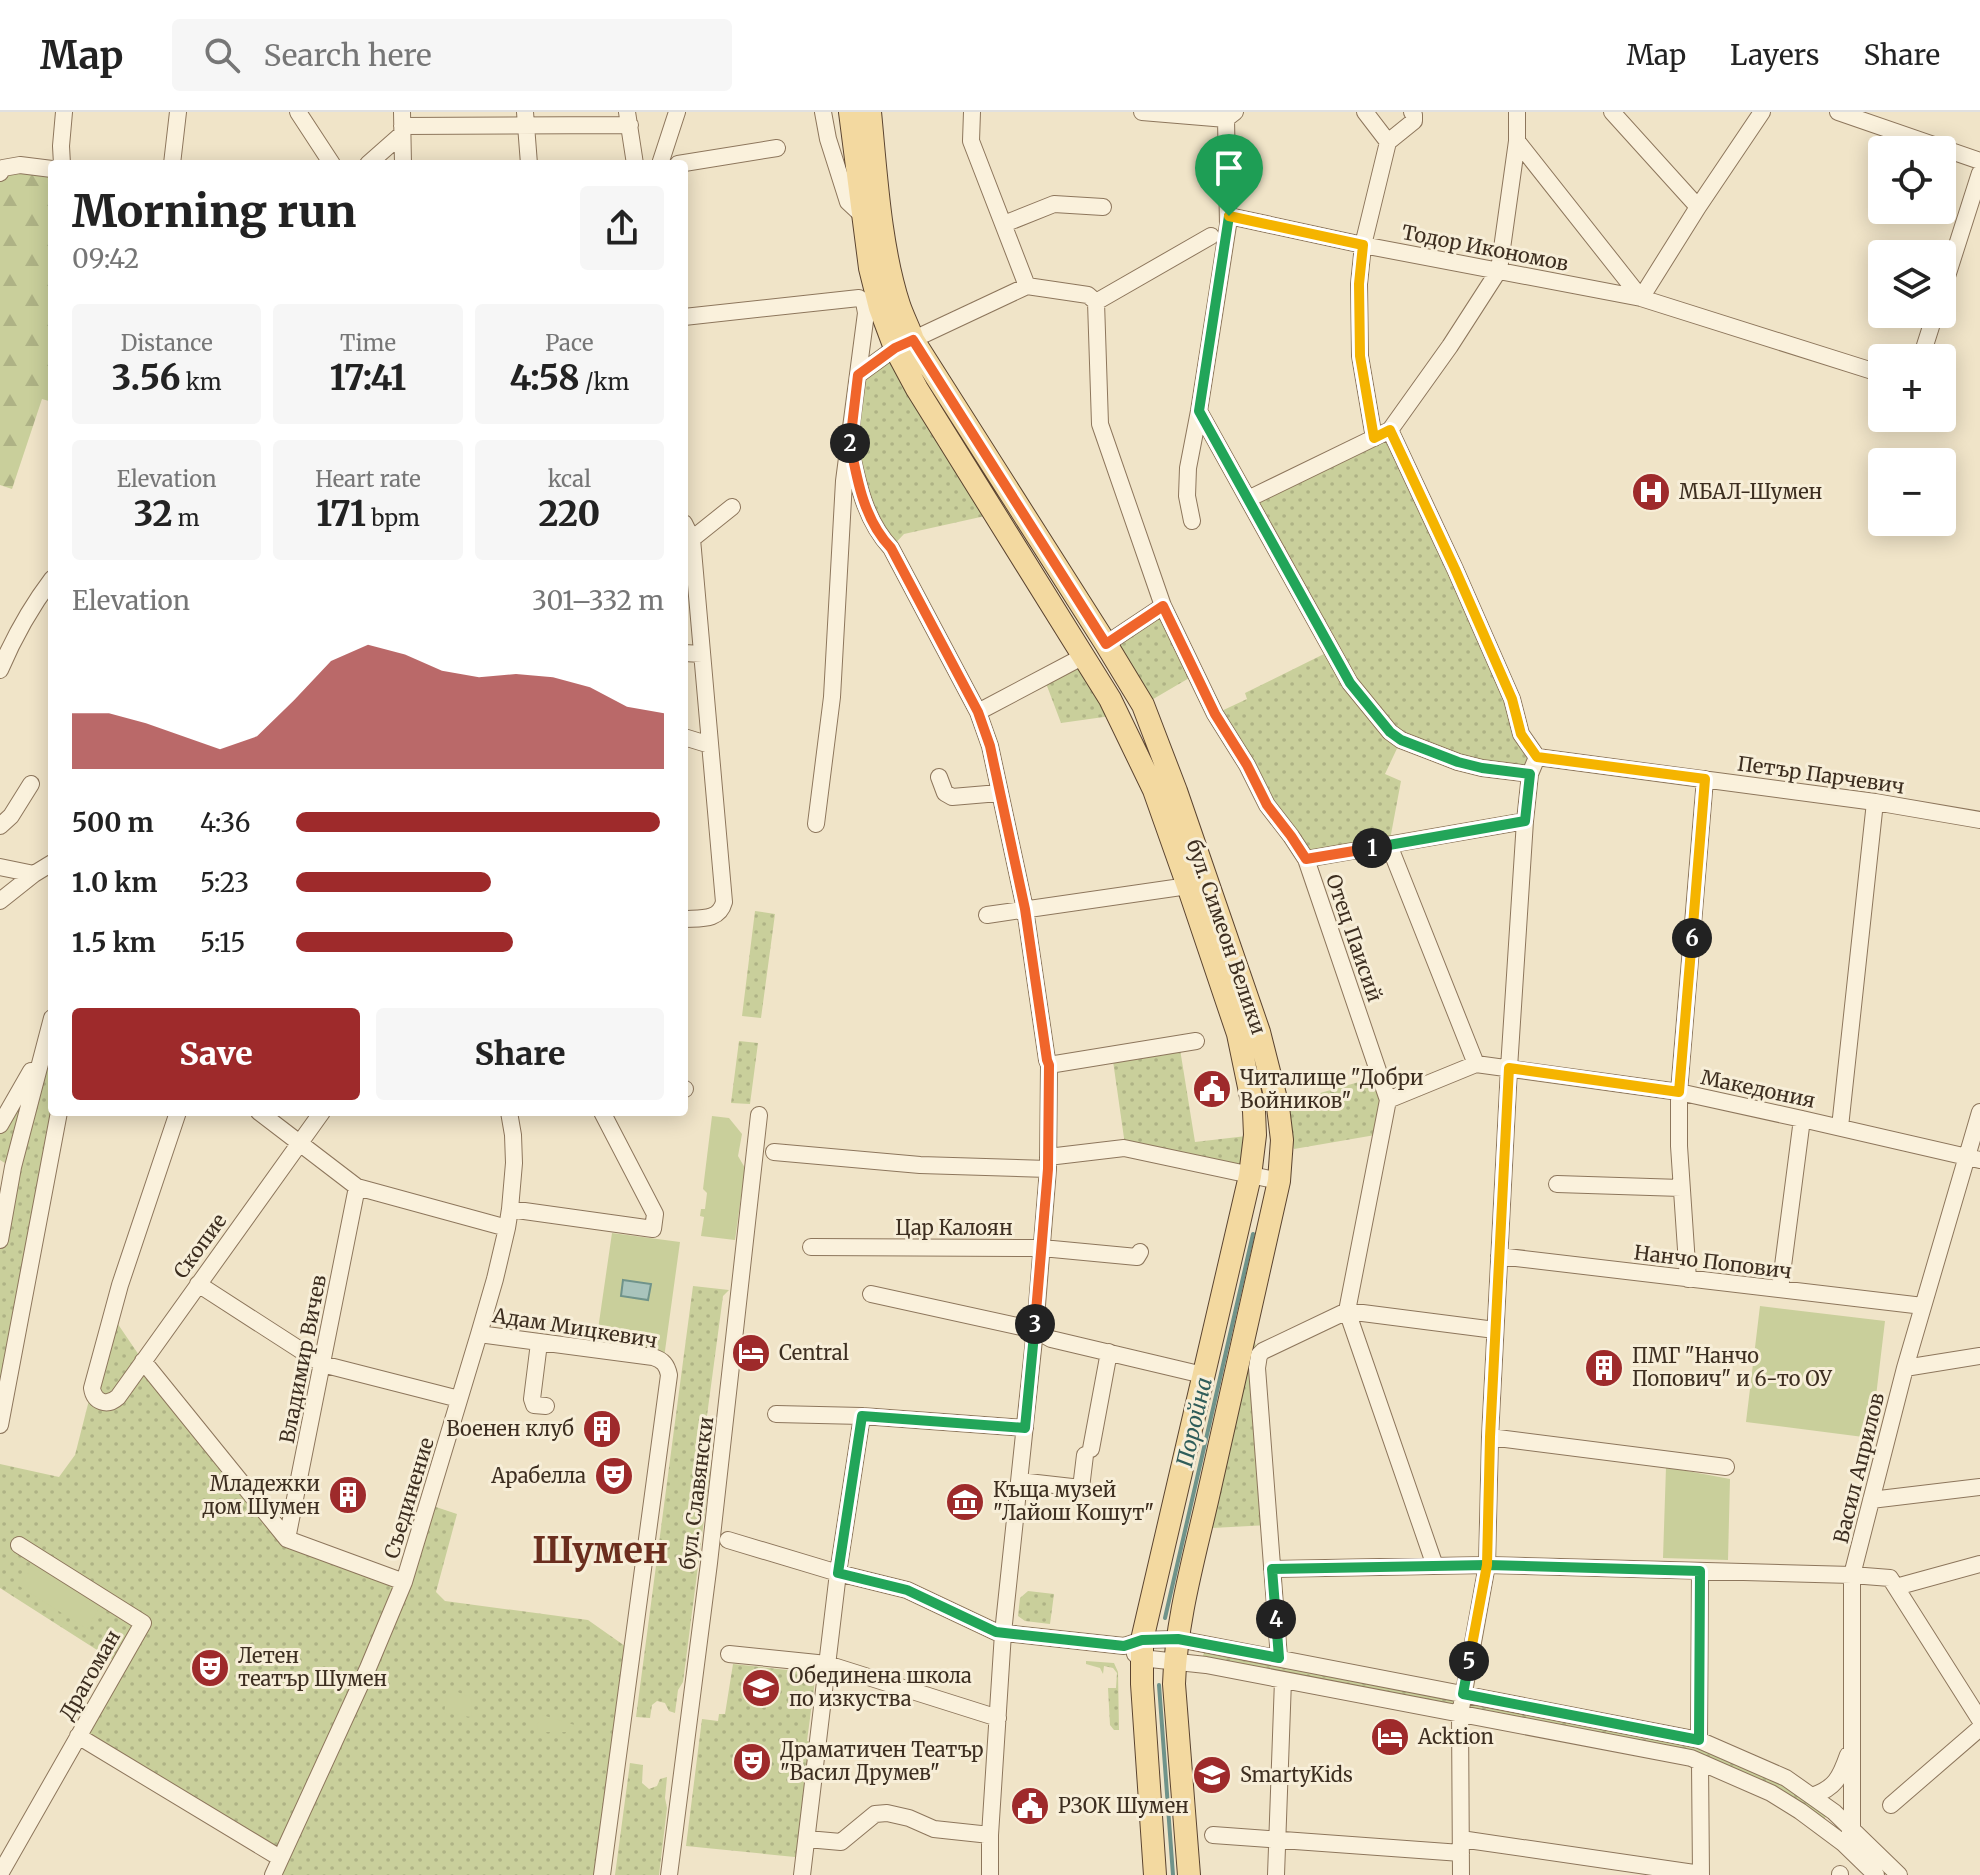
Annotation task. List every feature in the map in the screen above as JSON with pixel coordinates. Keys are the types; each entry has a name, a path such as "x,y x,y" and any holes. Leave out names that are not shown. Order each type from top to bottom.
{"main road":[{"name":"бул. Симеон Велики","path":"850,112 870,268 880,308 1106,644 1143,705 1259,1032 1278,1107 1282,1140 1279,1181 1175,1662 1174,1684 1189,1875"},
{"name":"бул. Симеон Велики","path":"870,112 888,258 899,304 904,344 917,389 1118,715 1154,790 1238,1034 1254,1111 1255,1135 1250,1176 1136,1648 1155,1875"}],"street":[{"path":"62,160 64,112"},
{"path":"172,160 178,112"},
{"path":"298,112 329,160"},
{"path":"661,160 677,112"},
{"path":"823,112 828,139 848,202 863,216"},
{"path":"972,112 971,141 1027,286"},
{"path":"1142,112 1227,114 1229,216 1188,468 1187,496 1192,521"},
{"path":"1365,112 1388,142"},
{"path":"1374,438 1360,356 1359,284 1363,245 1388,142 1414,121 1412,112"},
{"path":"1248,499 1390,430 1450,346 1499,270 1517,141 1517,112"},
{"path":"1612,112 1698,207"},
{"path":"1517,141 1641,298 1762,112"},
{"path":"1838,112 1980,161"},
{"path":"526,118 529,160"},
{"path":"371,160 402,124 526,118 629,118 634,160"},
{"path":"402,124 403,160"},
{"path":"688,162 777,148"},
{"path":"0,173 3,168 20,165 48,168"},
{"path":"1956,248 1980,173"},
{"path":"1004,224 1054,204 1103,207"},
{"name":"Тодор Икономов","path":"1229,216 1641,298 1868,370"},
{"path":"858,375 904,344 1027,286 1088,295 1096,302 1211,236"},
{"path":"688,317 859,298 864,302 866,313 844,481 832,697 816,824"},
{"name":"Отец Паисий","path":"1096,302 1100,424 1163,606 1215,714 1247,765 1267,805 1306,859 1388,1100 1347,1311"},
{"path":"1199,411 1350,683 1390,732 1401,740 1458,762 1530,774"},
{"path":"1390,430 1512,699 1521,734 1537,757 1530,774 1525,821 1509,1068 1490,1437 1487,1565 1460,1714 1461,1875"},
{"path":"849,442 860,494 978,712 990,746 1025,909 1049,1065 1048,1163 1042,1248 1003,1633 990,1875"},
{"path":"692,539 732,507"},
{"path":"688,531 692,539 724,902 722,911 716,917 688,919"},
{"path":"0,670 32,605 48,584"},
{"path":"1106,644 1163,606"},
{"path":"688,653 702,654"},
{"path":"978,712 1082,657"},
{"path":"688,738 710,745"},
{"name":"Петър Парчевич","path":"1537,757 1875,802 1980,820"},
{"path":"939,777 945,793 952,797 999,793"},
{"path":"1688,1279 1681,1188 1679,1092 1705,779"},
{"path":"0,826 11,816 31,784"},
{"path":"1840,1127 1875,802"},
{"path":"1306,859 1525,821"},
{"path":"1389,845 1476,1064"},
{"path":"0,901 48,865"},
{"path":"0,867 34,874"},
{"path":"987,915 1188,886"},
{"path":"0,1240 6,1164 48,1032"},
{"path":"1049,1065 1196,1041"},
{"path":"0,1125 42,1052"},
{"name":"Македония","path":"1388,1100 1476,1064 1679,1092 1973,1158"},
{"name":"Васил Априлов","path":"1852,1828 1852,1575 1905,1368 1973,1158 1980,1112"},
{"name":"бул. Славянски","path":"669,1875 711,1548 759,1115"},
{"path":"0,1425 58,1116"},
{"name":"Скопие","path":"177,1116 120,1285 92,1388 101,1402 110,1402 118,1397 319,1116"},
{"path":"264,1116 357,1187 507,1228"},
{"name":"Съединение","path":"273,1875 404,1582 479,1334 507,1228 514,1163 510,1116"},
{"path":"510,1209 653,1229 655,1214 604,1116"},
{"path":"1780,1289 1802,1119"},
{"path":"774,1152 920,1165 1048,1163 1124,1148 1279,1181"},
{"path":"1557,1184 1681,1188"},
{"name":"Владимир Вичев","path":"287,1539 357,1187"},
{"name":"Цар Калоян","path":"811,1247 1042,1248 1137,1257 1140,1252"},
{"name":"Нанчо Попович","path":"1499,1256 1923,1306"},
{"path":"198,1284 322,1364 459,1399"},
{"path":"871,1294 1035,1330 1051,1339 1203,1375"},
{"path":"1279,1658 1257,1368 1259,1355 1347,1311 1495,1330"},
{"path":"1347,1311 1435,1566"},
{"name":"Адам Мицкевич","path":"479,1334 653,1357 664,1363 669,1375 602,1875"},
{"path":"539,1343 532,1399 534,1405 546,1406"},
{"path":"1019,1481 1081,1488 1109,1352"},
{"path":"1905,1368 1980,1356"},
{"path":"143,1361 287,1539 404,1582"},
{"path":"776,1414 862,1416 1025,1428"},
{"path":"802,1875 838,1573 862,1416"},
{"path":"1490,1437 1726,1467"},
{"path":"1871,1500 1980,1487"},
{"path":"728,1540 907,1590 996,1632 1136,1648 1175,1662 1206,1665 1691,1758 1771,1793 1819,1823 1876,1875"},
{"name":"Драгоман","path":"0,1874 143,1623 19,1545"},
{"path":"1896,1587 1980,1564"},
{"path":"1272,1569 1487,1565 1890,1578 1980,1720"},
{"path":"1699,1740 1700,1571"},
{"path":"1136,1648 1178,1639 1699,1740 1786,1778 1852,1828 1899,1875"},
{"path":"729,1654 827,1664 998,1718"},
{"path":"1276,1875 1283,1680"},
{"path":"1891,1805 1980,1728"},
{"path":"78,1736 280,1858"},
{"path":"1812,1796 1826,1791 1835,1782 1851,1747"},
{"path":"1213,1835 1461,1846 1701,1874 1700,1763"},
{"path":"807,1839 841,1842 875,1814 889,1813 934,1829 990,1835"},
{"path":"1843,1843 1852,1828"}],"green space":[{"path":"7,170 48,175 48,401 42,399 12,489 0,485 0,181"},
{"path":"895,348 994,514 904,534 891,548 876,527 849,442 858,375"},
{"path":"1390,430 1529,747 1530,774 1401,740 1385,774 1401,781 1389,845 1306,859 1215,714 1247,699 1245,693 1332,650 1248,499"},
{"path":"1163,606 1196,674 1143,705 1106,644"},
{"path":"1082,657 1118,715 1061,723 1044,678"},
{"path":"755,911 775,914 761,1018 742,1016"},
{"path":"48,1029 48,1116 51,1116 0,1425 0,1240 13,1168 0,1160 0,1125 20,1091"},
{"path":"739,1041 758,1043 750,1104 731,1103"},
{"path":"1179,1043 1195,1142 1255,1135 1250,1176 1124,1148 1112,1054"},
{"path":"1380,1076 1381,1134 1294,1149 1285,1103"},
{"path":"712,1116 729,1118 742,1134 738,1156 745,1168 735,1240 701,1236 704,1217 700,1216 701,1209 705,1209 707,1193 703,1189"},
{"path":"612,1233 680,1242 664,1358 595,1350"},
{"path":"693,1286 729,1290 723,1296 702,1453 711,1466 683,1682 678,1690 675,1713 669,1711 665,1703 657,1701 652,1705 650,1718 636,1717"},
{"path":"1760,1306 1885,1321 1871,1438 1746,1422"},
{"path":"111,1314 143,1361 287,1539 404,1582 427,1504 457,1514 436,1592 445,1601 588,1620 632,1651 602,1875 273,1875 280,1858 78,1736 119,1664 0,1588 0,1464 59,1477 75,1455"},
{"path":"1251,1330 1259,1355 1269,1525 1212,1528"},
{"path":"1666,1467 1730,1479 1728,1560 1663,1558"},
{"path":"37,1561 102,1603 87,1629 19,1586"},
{"path":"1028,1591 1054,1594 1050,1624 1025,1621 1018,1616 1020,1598"},
{"path":"1208,1644 1699,1740 1786,1778 1826,1816 1820,1818 1691,1758 1201,1660"},
{"path":"1086,1661 1114,1663 1118,1672 1119,1730 1114,1730 1110,1725 1108,1688 1116,1688 1117,1673 1113,1668 1104,1666 1103,1674 1100,1668 1086,1664"},
{"path":"733,1664 816,1673 807,1741 811,1742 805,1858 686,1846 702,1719 718,1721 719,1714 725,1714"},
{"path":"448,1688 472,1698 471,1717 444,1713"},
{"path":"539,1714 578,1726 578,1732 537,1732"},
{"path":"630,1763 643,1765 642,1783 649,1789 667,1777 667,1808 659,1875 615,1875"}],"water":[{"path":"623,1280 651,1284 648,1300 621,1296"}],"waterway":[{"name":"Поройна","path":"1165,1618 1253,1234"},
{"name":"Поройна","path":"1159,1685 1173,1875"}],"place":[{"name":"МБАЛ-Шумен","path":"1651,492"},
{"name":"Читалище \"Добри Войников\"","path":"1212,1089"},
{"name":"Central","path":"751,1353"},
{"name":"ПМГ \"Нанчо Попович\" и 6-то ОУ","path":"1604,1368"},
{"name":"Военен клуб","path":"602,1429"},
{"name":"Арабелла","path":"614,1476"},
{"name":"Младежки дом Шумен","path":"348,1495"},
{"name":"Къща музей \"Лайош Кошут\"","path":"965,1502"},
{"name":"Летен театър Шумен","path":"210,1668"},
{"name":"Обединена школа по изкуства","path":"761,1688"},
{"name":"Acktion","path":"1390,1737"},
{"name":"Драматичен Театър \"Васил Друмев\"","path":"752,1762"},
{"name":"SmartyKids","path":"1212,1775"},
{"name":"РЗОК Шумен","path":"1030,1806"}],"district":[{"name":"Шумен","path":"600,1550"}],"route":[{"path":"1229,216 1199,411 1350,683 1390,732 1401,740 1458,762 1530,774 1525,821 1306,859 1267,805 1247,765 1215,714 1163,606 1106,644 913,340 895,348 858,375 849,442 860,494 978,712 990,746 1025,909 1049,1065 1049,1146 1025,1428 862,1416 838,1573 907,1590 996,1632 1124,1646 1142,1640 1178,1639 1279,1658 1272,1569 1487,1565 1700,1571 1699,1740 1463,1694 1487,1565 1490,1437 1509,1068 1679,1092 1705,779 1537,757 1521,734 1512,699 1390,430 1374,438 1360,356 1359,284 1363,245 1229,216"}]}
